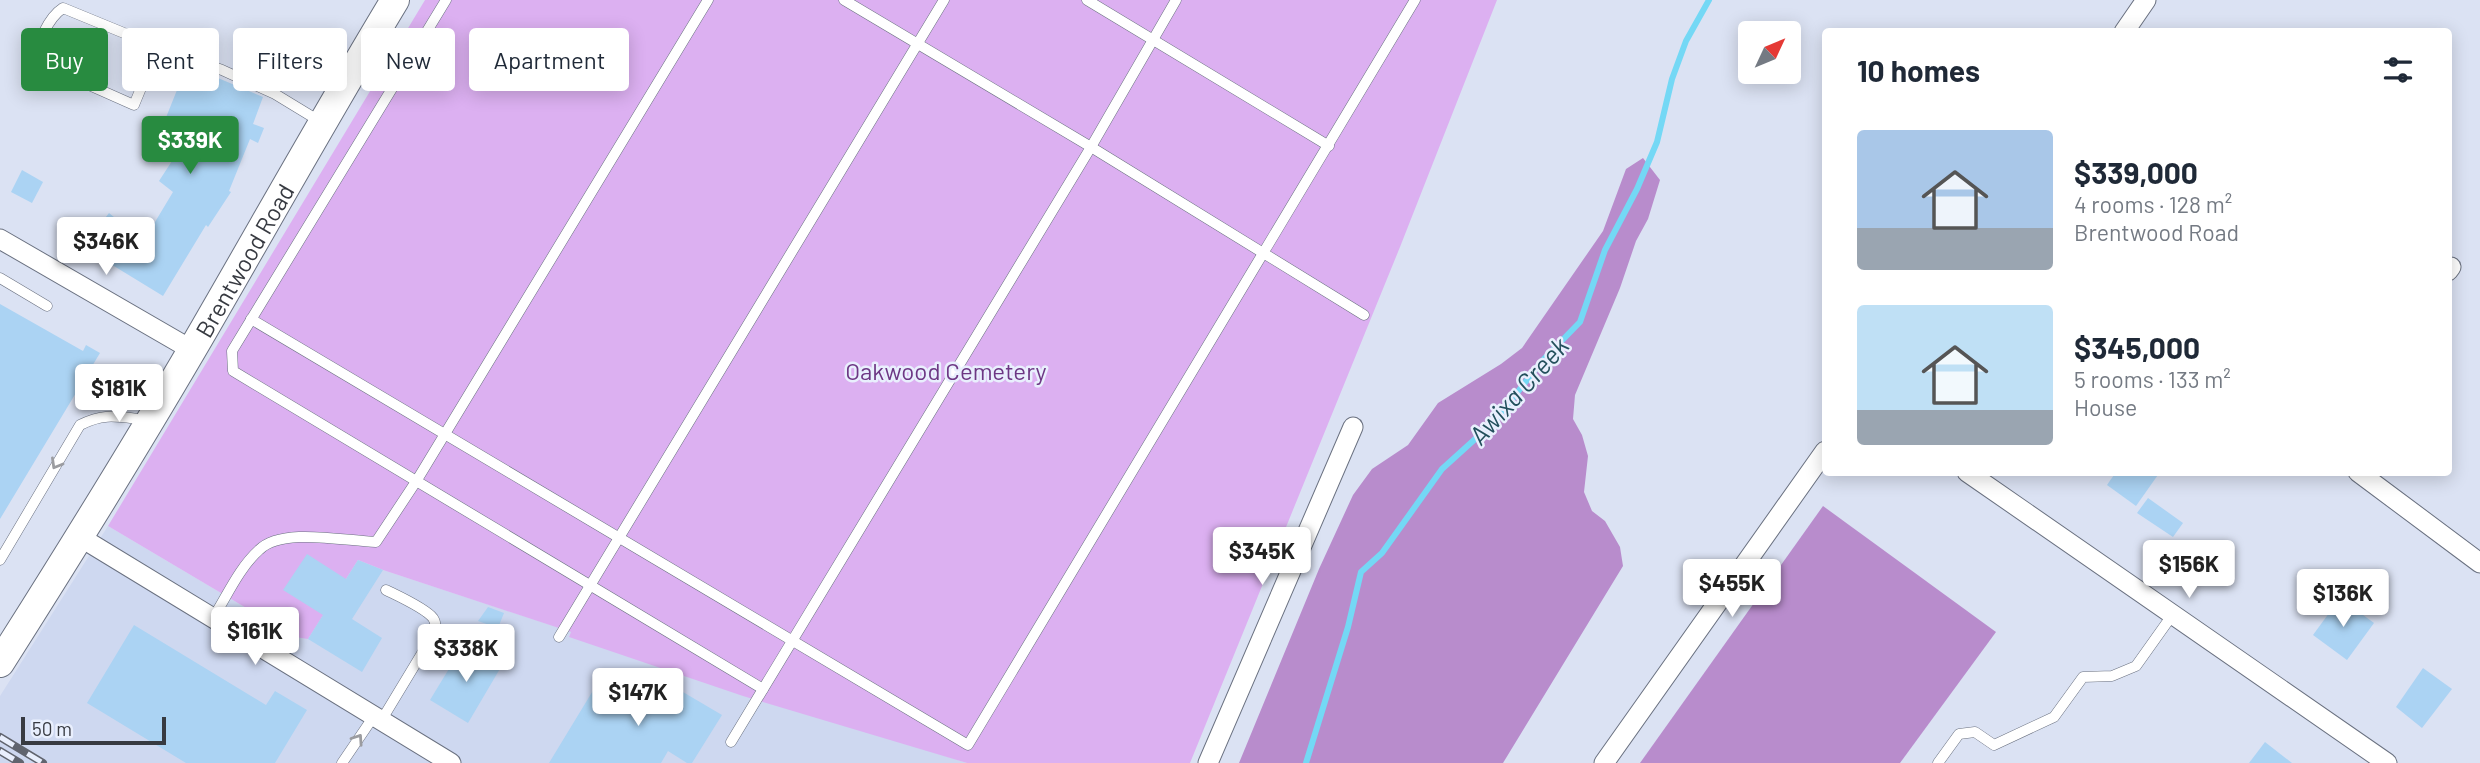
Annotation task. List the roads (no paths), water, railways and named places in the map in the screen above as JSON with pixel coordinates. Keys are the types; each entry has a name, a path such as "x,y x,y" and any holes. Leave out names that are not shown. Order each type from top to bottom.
{"street":[{"name":"Brentwood Road","path":"5,651 80,537 150,421 395,0"},
{"path":"2127,28 2146,0"},
{"path":"0,239 192,350"},
{"path":"1208,763 1353,427"},
{"path":"1604,763 1822,455"},
{"path":"1973,476 2387,763"},
{"path":"2363,476 2480,563"},
{"path":"80,537 451,763"}],"lane":[{"path":"446,0 232,351 233,371 764,689"},
{"path":"213,618 247,563 267,543 289,537 376,542 446,433 708,0"},
{"path":"844,0 1091,147 1364,315"},
{"path":"559,637 944,0"},
{"path":"1087,0 1329,146"},
{"path":"731,742 1091,147 1176,0"},
{"path":"251,319 968,745 1416,0"},
{"path":"63,8 158,47 134,106 37,62 36,53 55,13 63,8"},
{"path":"219,69 275,94 321,123"},
{"path":"0,278 47,306"},
{"path":"0,560 80,425 95,417 112,416 150,421"},
{"path":"342,763 378,718 433,635 436,626 433,618 426,612 386,590"},
{"path":"1938,763 1959,734 1975,732 1994,745 2053,717 2083,677 2112,676 2136,666 2173,614"}],"waterway":[{"name":"Awixa Creek","path":"1306,763 1348,627 1361,572 1382,553 1442,469 1495,421 1542,361 1580,322 1605,250 1637,189 1657,142 1672,79 1686,41 1709,0"}],"railway":[{"path":"0,737 43,763"},
{"path":"0,751 20,763"}],"park label":[{"name":"Oakwood Cemetery","path":"946,370"}]}
